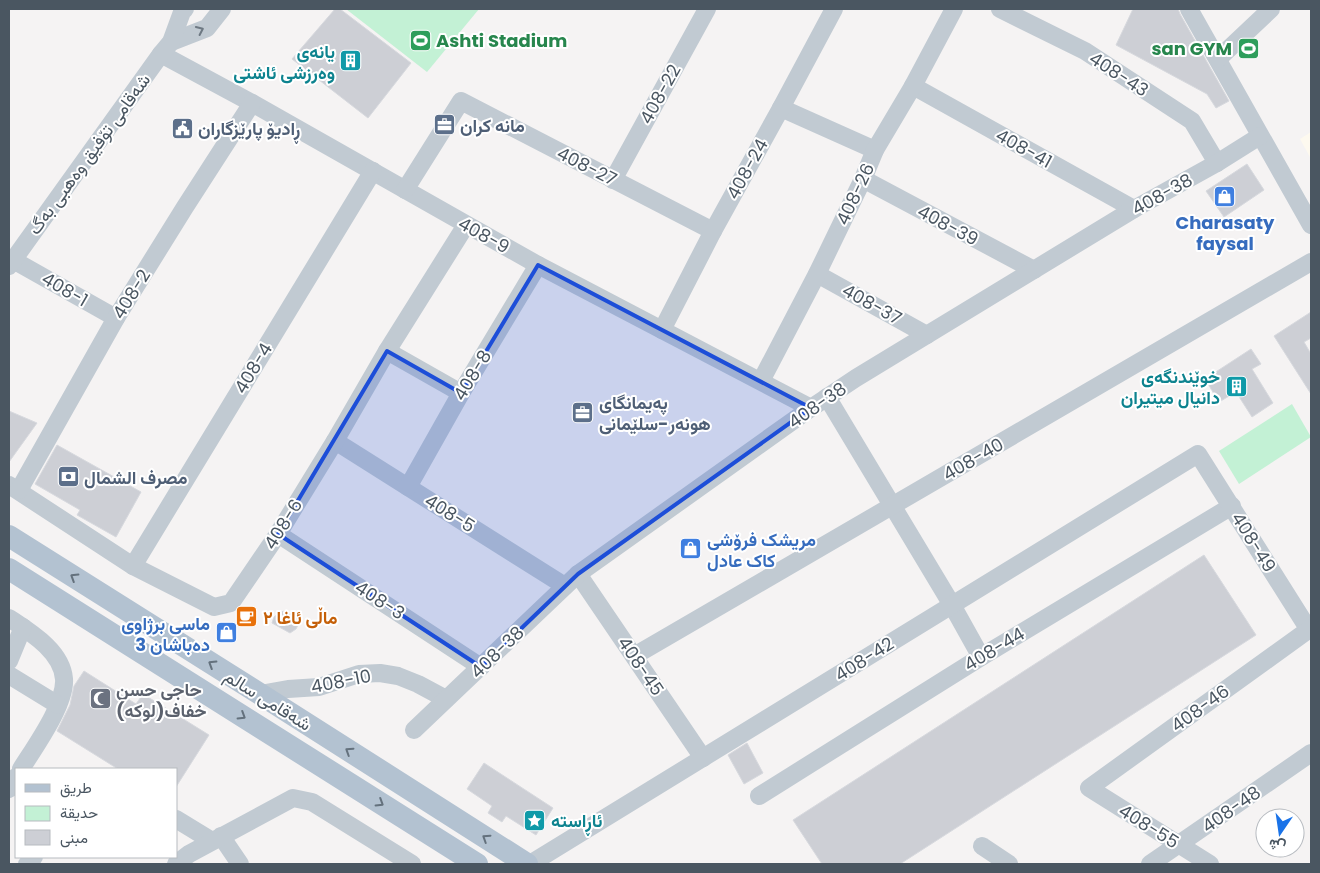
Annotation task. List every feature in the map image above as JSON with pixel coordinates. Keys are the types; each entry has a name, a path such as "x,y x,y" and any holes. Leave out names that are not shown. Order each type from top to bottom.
{"main road":[{"name":"شەقامی سالم","path":"9,536 528,864"},
{"name":"شەقامی سالم","path":"9,569 477,864"}],"street":[{"name":"شەقامی تۆفیق وەهبی بەگ","path":"11,263 166,48 185,9"},
{"path":"166,48 207,28 222,9"},
{"name":"408-22","path":"613,180 707,9"},
{"name":"408-24","path":"662,330 713,231 782,108 834,9"},
{"name":"408-26","path":"761,381 817,274 863,179 874,150 913,86 954,9"},
{"name":"408-43","path":"1000,9 1085,51 1192,121 1217,163"},
{"path":"1189,9 1311,225"},
{"path":"1218,59 1271,9"},
{"name":"408-9","path":"166,48 252,103 466,225 811,408"},
{"name":"408-41","path":"913,86 1134,209"},
{"name":"408-27","path":"405,190 461,101 713,231"},
{"name":"408-2","path":"14,487 116,318 252,103"},
{"path":"782,108 874,150"},
{"name":"408-38","path":"414,730 578,574 811,408 856,378 1134,209 1217,163 1260,136"},
{"name":"408-4","path":"133,566 373,171"},
{"name":"408-39","path":"863,179 1034,270"},
{"name":"408-6","path":"14,487 133,566 214,607 231,603 278,534 466,225"},
{"name":"408-40","path":"634,656 1311,262"},
{"name":"408-1","path":"11,263 116,318"},
{"name":"408-8","path":"408,487 461,393 538,264"},
{"name":"408-37","path":"817,274 927,335"},
{"path":"387,352 461,393"},
{"path":"828,397 981,657"},
{"name":"408-5","path":"335,441 565,586"},
{"name":"408-49","path":"1198,454 1310,629"},
{"name":"408-42","path":"528,864 1198,454"},
{"name":"408-44","path":"759,796 981,657 1232,506"},
{"name":"408-3","path":"278,534 481,667"},
{"name":"408-45","path":"578,574 703,758"},
{"path":"9,661 16,623 47,647 61,666 64,680 62,696 58,705 46,729 22,768"},
{"name":"408-46","path":"1089,788 1310,629"},
{"name":"408-10","path":"260,694 288,689 319,687 359,674 380,673 398,676 446,699"},
{"path":"9,676 58,705"},
{"name":"408-48","path":"1150,864 1311,753"},
{"path":"9,789 15,778"},
{"name":"408-55","path":"1089,788 1210,864"},
{"path":"186,861 217,839 293,798 312,802 412,864"},
{"path":"178,820 217,839 240,864"},
{"path":"982,846 1009,864"}],"highlighted area":[{"path":"538,265 811,408 578,574 481,667 278,534 387,351 461,393"}],"shaded area":[{"path":"1311,132 1311,157 1310,157 1300,139"}],"green space":[{"name":"Ashti Stadium","path":"346,9 479,9 427,72"},
{"path":"1292,404 1311,437 1239,484 1219,451"}],"building":[{"name":"یانەی وەرزشی ئاشتی","path":"335,9 340,9 411,63 368,118 292,59"},
{"path":"1133,9 1178,9 1229,101 1216,108 1207,94 1116,45"},
{"path":"1247,164 1264,190 1224,217 1206,191"},
{"path":"1311,312 1311,338 1304,342 1311,354 1311,394 1274,336"},
{"name":"خوێندنگەی دانیال میتیران","path":"1251,349 1261,364 1252,369 1273,403 1252,417 1236,392 1219,402 1205,379"},
{"path":"9,411 37,423 9,462"},
{"path":"57,445 141,492 116,537 77,515 80,510 35,484"},
{"path":"1204,555 1256,635 900,864 822,864 793,820"},
{"path":"286,611 297,617 299,623 296,629 290,633 272,623 274,617 279,612"},
{"path":"84,671 136,704 143,694 209,735 178,784 178,768 116,768 57,731 70,705 74,686"},
{"path":"747,743 763,773 744,784 728,755"},
{"path":"484,763 553,808 536,835 506,816 502,822 488,813 492,806 467,789"}],"place":[{"name":"Ashti Stadium","path":"420,40"},
{"name":"san GYM","path":"1248,48"},
{"name":"یانەی وەرزشی ئاشتی","path":"351,61"},
{"name":"مانه كران","path":"444,125"},
{"name":"ڕادیۆ پارێزگاران","path":"182,128"},
{"name":"Charasaty faysal","path":"1225,197"},
{"name":"خوێندنگەی دانیال میتیران","path":"1236,386"},
{"name":"پەیمانگای هونەر-سلێمانی","path":"583,412"},
{"name":"مصرف الشمال","path":"68,477"},
{"name":"مریشک فرۆشی کاک عادل","path":"691,549"},
{"name":"ماڵی ئاغا ۲","path":"247,617"},
{"name":"ماسی برژاوی دەباشان 3","path":"226,633"},
{"name":"حاجی حسن (لوکه)خفاف","path":"100,699"},
{"name":"ئاڕاستە","path":"535,820"}]}
